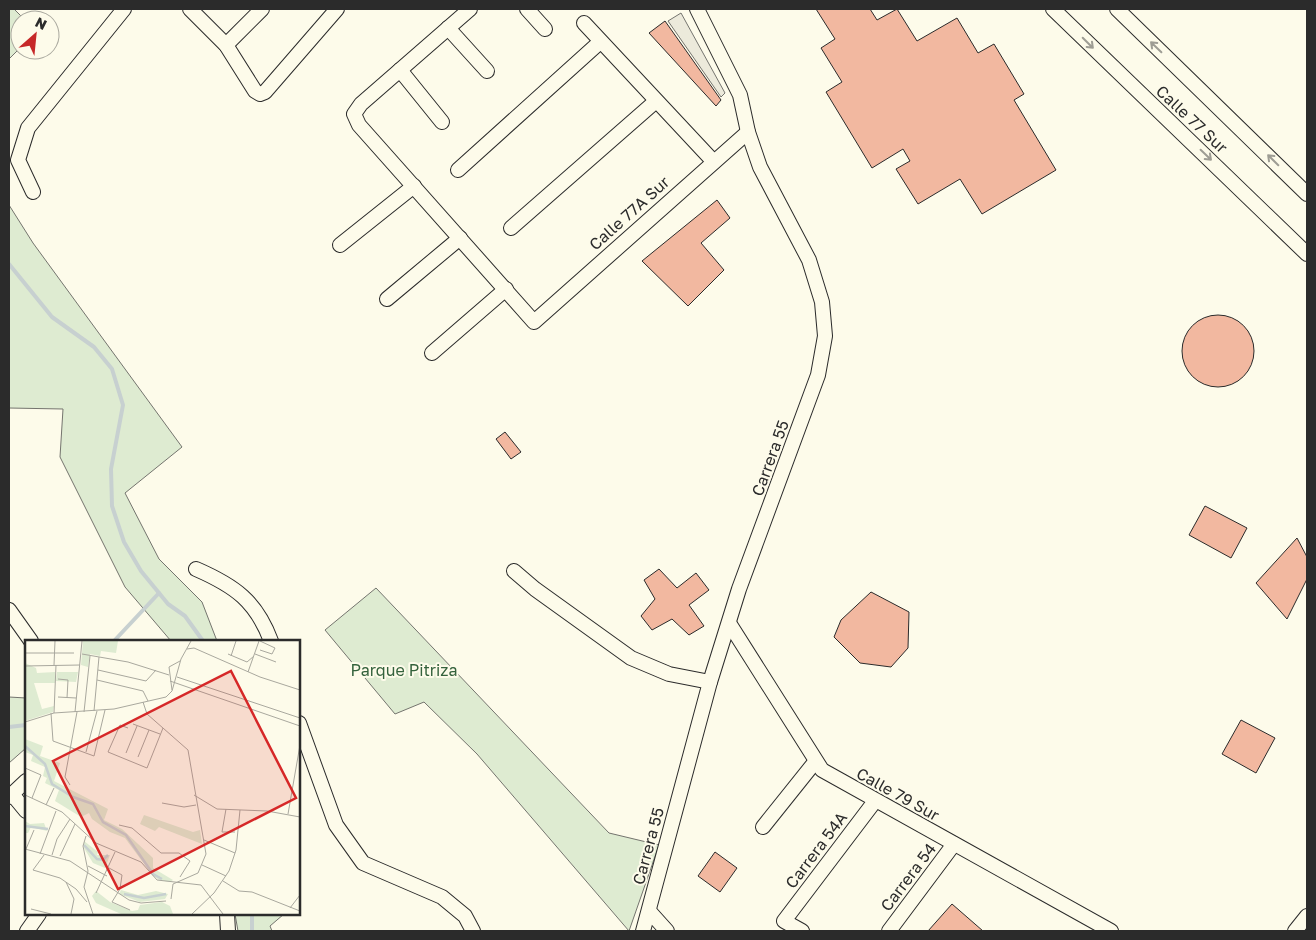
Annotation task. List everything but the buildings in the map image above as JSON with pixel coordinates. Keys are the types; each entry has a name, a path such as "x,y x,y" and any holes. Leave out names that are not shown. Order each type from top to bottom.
{"street":[{"path":"34,192 18,160 28,128 124,9"},
{"path":"190,9 226,44 255,91 260,94 265,92 295,59 337,9"},
{"path":"226,44 262,9"},
{"path":"432,353 506,290 359,125 354,114 361,104 470,9"},
{"path":"526,9 545,29"},
{"name":"Carrera 55","path":"643,931 710,682 739,589 818,375 825,336 822,302 809,260 760,167 748,132 740,95 697,9"},
{"name":"Calle 77 Sur","path":"1053,9 1307,254"},
{"name":"Calle 77 Sur","path":"1117,9 1307,194"},
{"path":"584,23 713,161"},
{"path":"448,28 487,71"},
{"path":"458,170 600,42"},
{"path":"400,70 442,122"},
{"path":"511,228 656,101"},
{"name":"Calle 77A Sur","path":"506,290 534,322 713,161 748,132"},
{"path":"340,246 414,186"},
{"path":"387,299 460,238"},
{"path":"196,569 221,580 244,595 265,625 271,640"},
{"path":"514,571 535,589 631,658 669,674 710,682"},
{"path":"9,610 30,640"},
{"name":"Calle 79 Sur","path":"729,623 815,762 832,777 1111,931"},
{"path":"300,726 336,825 363,863 442,897 465,916 473,931"},
{"path":"762,827 815,762"},
{"path":"25,782 10,796 25,810"},
{"name":"Carrera 54A","path":"802,931 784,921 875,801"},
{"name":"Carrera 54","path":"889,931 954,844"},
{"path":"649,910 667,931"},
{"path":"26,931 38,915"},
{"path":"227,915 228,931"},
{"path":"1295,931 1307,916"}],"green space":[{"path":"9,9 14,9 10,10 9,59"},
{"path":"9,205 33,243 182,447 125,493 159,559 202,602 217,640 170,640 125,587 60,457 63,409 9,408"},
{"name":"Parque Pitriza","path":"376,588 609,833 659,845 629,931 477,754 424,702 395,714 325,630"},
{"path":"9,697 25,698 25,749 9,763"},
{"path":"235,915 283,915 270,926 272,931 238,931"}],"shaded area":[{"path":"681,13 725,93 721,97 668,21"}],"waterway":[{"path":"9,264 52,317 94,347 112,369 123,405 111,469 112,506 124,542 141,571 168,604 185,616 202,640"},
{"path":"115,640 159,593"},
{"path":"9,727 25,725"},
{"path":"252,915 252,931"}]}
